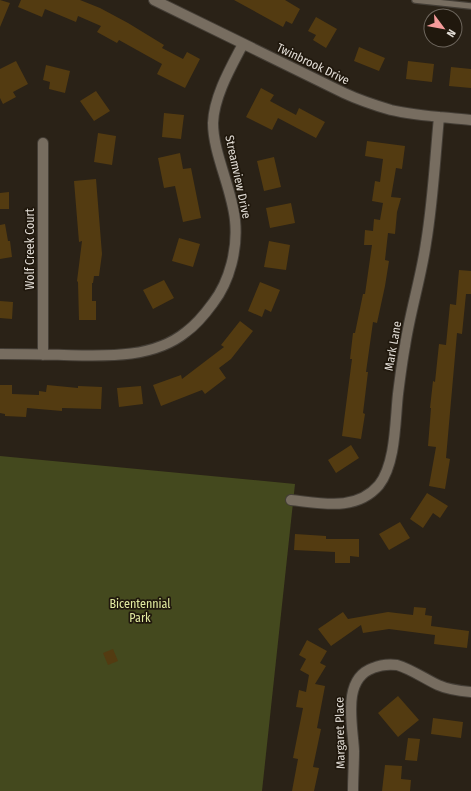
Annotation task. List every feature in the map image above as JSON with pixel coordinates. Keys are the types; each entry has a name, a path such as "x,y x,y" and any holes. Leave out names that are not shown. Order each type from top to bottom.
{"street":[{"name":"Twinbrook Drive","path":"154,0 242,44 367,103 392,110 471,120"},
{"name":"Streamview Drive","path":"0,354 122,354 155,348 185,333 198,322 217,297 225,283 230,268 235,235 235,219 216,145 213,122 219,93 242,44"},
{"name":"Mark Lane","path":"291,500 331,504 352,503 364,497 378,486 387,471 393,446 405,344 426,243 440,117"},
{"name":"Wolf Creek Court","path":"43,143 43,354"},
{"name":"Margaret Place","path":"353,791 354,752 351,700 355,684 366,672 377,666 386,664 397,665 450,690 471,692"}],"lane":[{"path":"415,0 471,6"}],"green space":[{"name":"Bicentennial Park","path":"0,456 295,484 262,791 0,791"}],"building":[{"path":"0,0 10,3 0,27"},
{"path":"21,0 80,0 100,8 128,23 164,45 162,48 183,59 187,52 200,59 185,88 157,74 162,64 119,40 117,43 97,32 101,26 78,16 76,22 45,9 42,17 18,7"},
{"path":"234,0 285,0 300,9 292,24 286,21 283,27"},
{"path":"316,17 337,29 326,48 313,40 316,35 308,31"},
{"path":"359,47 385,58 379,71 354,61"},
{"path":"16,61 28,84 13,92 16,97 3,104 0,98 0,69"},
{"path":"408,61 434,64 432,82 406,79"},
{"path":"46,65 70,71 65,93 49,89 50,82 43,80"},
{"path":"451,67 471,69 471,88 449,86"},
{"path":"261,88 274,95 270,101 296,115 299,108 325,122 316,138 278,118 272,130 246,117"},
{"path":"96,91 110,111 94,121 80,101"},
{"path":"164,113 184,115 181,139 162,137"},
{"path":"98,133 116,136 112,165 94,162"},
{"path":"367,141 405,146 402,169 396,168 391,197 401,198 397,212 395,234 388,233 385,260 389,261 385,286 377,323 373,322 366,372 368,372 363,413 365,414 361,439 342,436 352,359 350,359 353,333 355,333 363,294 365,294 372,245 364,245 365,230 373,231 374,219 380,220 383,203 372,201 375,181 380,182 383,159 365,156"},
{"path":"180,153 183,169 191,168 201,218 183,222 175,186 164,188 158,158"},
{"path":"274,157 281,187 264,191 257,161"},
{"path":"96,179 102,254 99,276 94,276 92,283 92,301 96,301 96,320 79,320 77,281 82,241 79,242 74,181"},
{"path":"9,192 9,209 0,209 0,193"},
{"path":"291,203 295,223 270,228 266,208"},
{"path":"5,224 8,241 10,241 12,257 0,259 0,225"},
{"path":"179,238 200,244 193,267 172,261"},
{"path":"269,241 290,245 286,270 264,267"},
{"path":"459,270 471,271 471,294 466,294 462,334 457,333 446,458 450,459 445,489 429,486 436,447 428,446 430,408 433,381 435,382 439,344 446,345 450,304 456,305"},
{"path":"164,280 174,298 153,309 143,290"},
{"path":"260,282 280,290 271,312 265,309 262,317 248,311"},
{"path":"0,301 13,302 12,319 0,318"},
{"path":"240,321 253,331 231,359 219,368 226,378 205,394 202,390 161,406 153,385 181,375 182,379 224,347 221,345"},
{"path":"0,385 12,385 12,394 39,395 39,391 46,392 47,385 78,388 78,386 102,387 101,409 62,408 62,411 27,408 26,417 5,416 5,414 0,413"},
{"path":"141,386 143,404 119,407 117,388"},
{"path":"351,445 359,458 336,473 328,460"},
{"path":"427,493 448,506 440,518 433,513 423,528 410,519"},
{"path":"400,522 410,538 389,550 379,534"},
{"path":"295,534 326,536 326,539 359,539 359,557 350,556 350,563 335,563 335,552 294,550"},
{"path":"414,607 426,608 425,615 432,616 431,626 469,631 467,648 434,644 435,635 389,629 363,633 361,625 331,646 318,629 343,612 348,619 388,612 413,615"},
{"path":"307,640 327,651 320,663 326,666 315,684 325,686 317,728 321,729 313,767 319,768 314,791 292,791 298,759 293,758 303,708 296,707 299,690 306,692 309,675 300,670 306,659 299,655"},
{"path":"113,649 118,661 108,665 103,653"},
{"path":"398,696 419,720 398,737 378,713"},
{"path":"433,718 463,722 461,738 431,734"},
{"path":"408,738 420,739 417,761 405,760"},
{"path":"385,765 402,766 401,779 411,780 410,791 382,791"}]}
